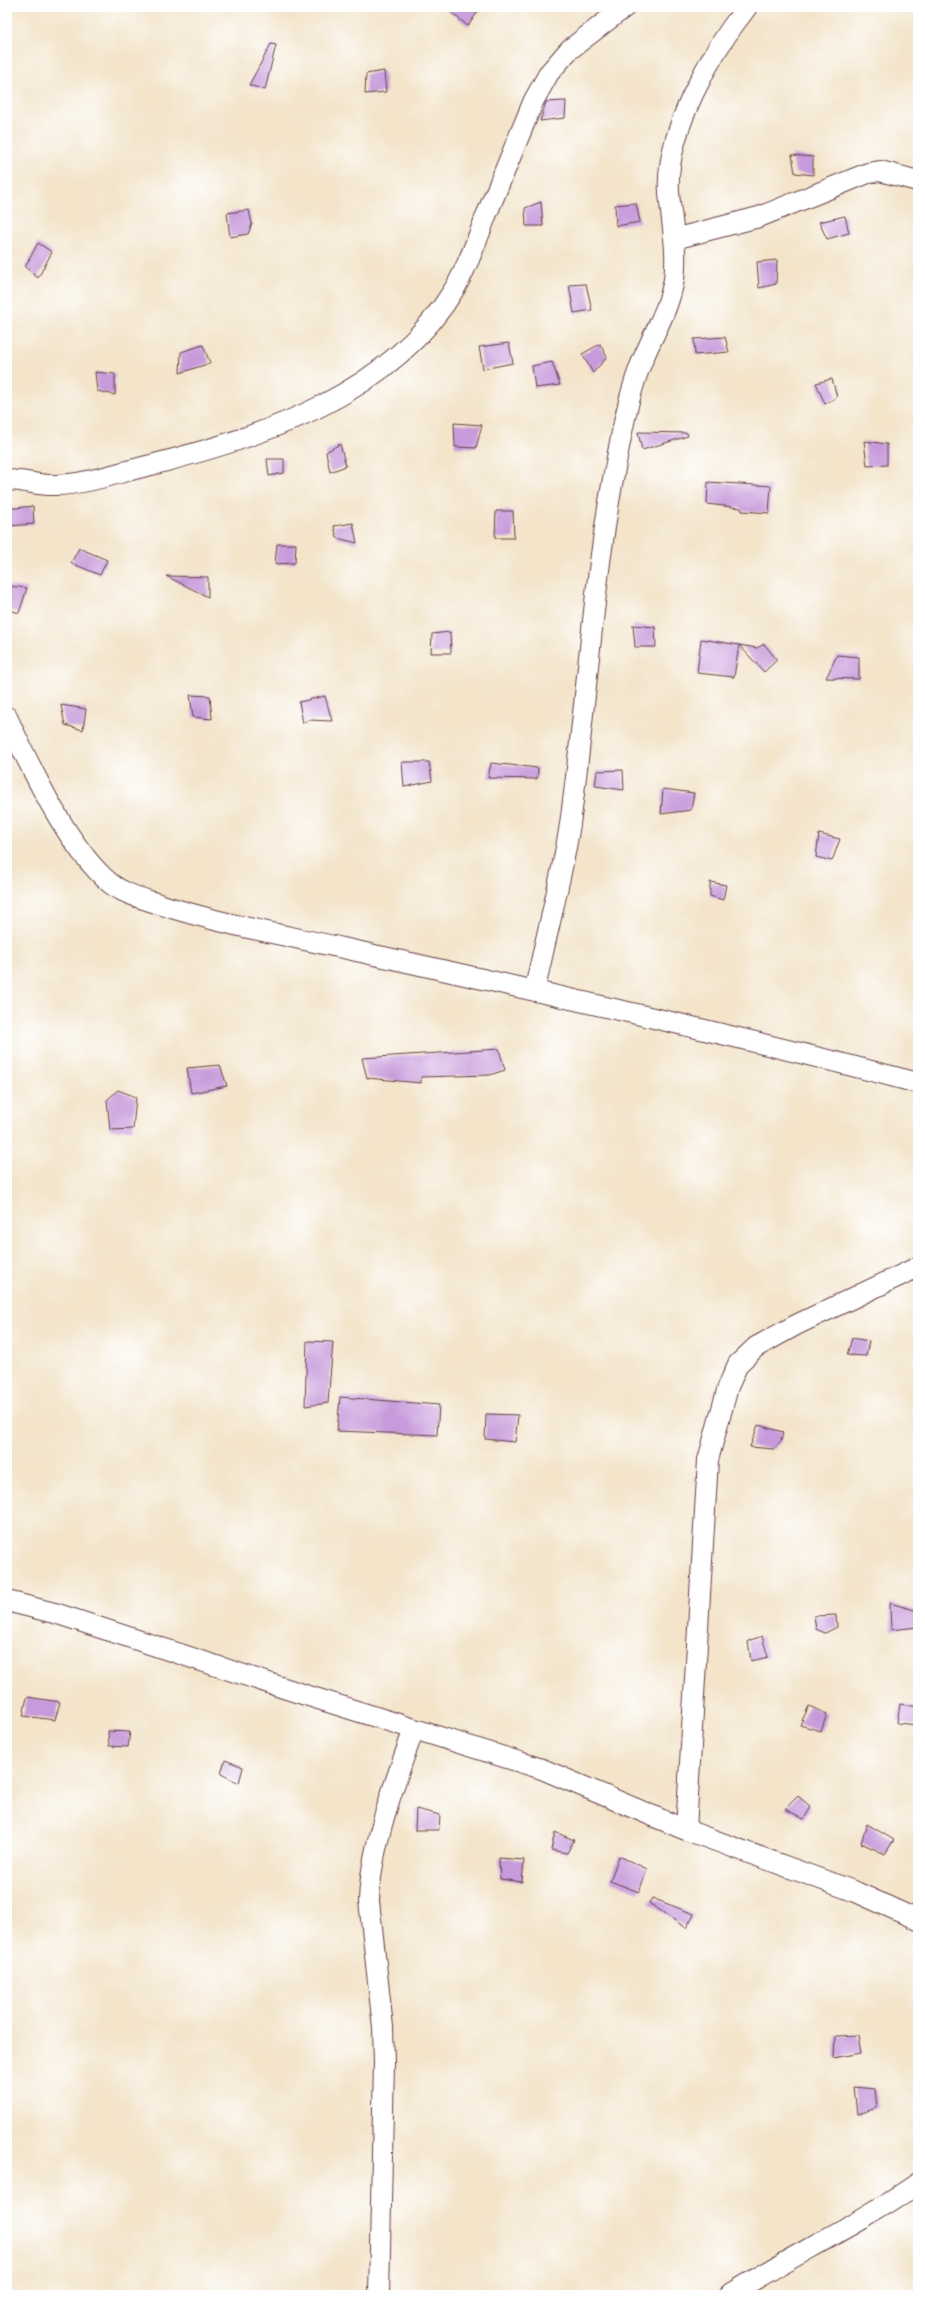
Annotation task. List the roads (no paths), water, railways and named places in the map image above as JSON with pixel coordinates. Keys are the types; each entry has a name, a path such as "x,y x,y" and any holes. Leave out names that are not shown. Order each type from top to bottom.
{"street":[{"path":"7,480 25,480 42,485 70,484 191,454 267,430 329,402 371,378 428,324 455,288 534,100 550,73 569,50 625,7"},
{"path":"534,989 570,826 584,689 613,479 638,369 670,298 674,278 674,239 669,191 672,148 685,112 704,75 747,7"},
{"path":"674,239 759,217 868,173 880,171 918,181"},
{"path":"7,717 26,758 82,853 111,884 132,895 177,910 256,929 534,989 776,1046 918,1083"},
{"path":"686,1830 704,1554 708,1460 728,1386 738,1364 756,1348 796,1325 918,1267"},
{"path":"7,1601 58,1614 296,1692 542,1769 686,1830 856,1892 918,1920"},
{"path":"378,2295 384,2063 383,2027 369,1901 370,1881 395,1782 414,1729"},
{"path":"728,2295 771,2268 889,2204 918,2183"}]}
